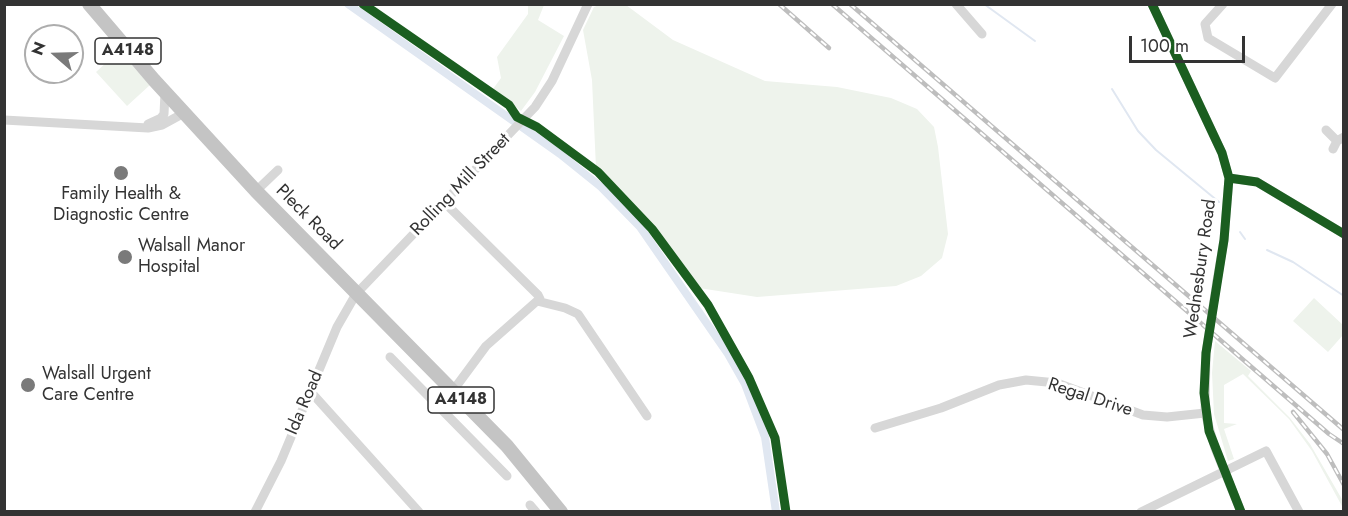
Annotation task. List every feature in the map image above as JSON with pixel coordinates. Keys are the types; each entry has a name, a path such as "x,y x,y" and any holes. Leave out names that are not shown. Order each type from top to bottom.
{"highway":[{"name":"Pleck Road","path":"89,6 165,93 256,191 507,446 561,512"}],"street":[{"name":"Rolling Mill Street","path":"356,294 529,115 552,81 588,4"},
{"path":"956,4 964,10 982,34"},
{"name":"Wednesbury Road","path":"1152,4 1211,128 1229,178 1224,240 1206,353 1205,412 1223,471 1241,512"},
{"path":"1223,4 1205,24 1208,38 1275,78 1332,4"},
{"path":"143,126 157,121 164,114 165,93"},
{"path":"4,120 143,126 162,125 184,113"},
{"path":"1326,130 1338,143"},
{"path":"256,191 278,170"},
{"path":"1229,178 1257,182 1344,234"},
{"path":"445,203 540,299 486,346 452,392"},
{"name":"Ida Road","path":"255,512 279,465 338,327 356,294"},
{"path":"537,302 565,308 578,314 648,416"},
{"path":"390,357 507,476"},
{"path":"393,377 402,369"},
{"name":"Regal Drive","path":"875,428 940,408 999,385 1026,380 1057,383 1143,415 1167,417 1205,412"},
{"path":"310,391 419,512"},
{"path":"492,461 507,446"},
{"path":"1141,512 1266,451 1299,512"}],"shaded area":[{"path":"528,5 544,5 538,20 564,36 535,92 521,111 493,89 501,78 497,57 528,14"},
{"path":"626,5 673,40 765,81 837,87 891,98 917,109 934,127 938,147 948,234 942,258 921,276 896,286 757,297 699,288 639,212 596,168 592,80 583,30 594,7"},
{"path":"119,51 150,85 127,106 96,72"},
{"path":"1314,298 1343,325 1343,335 1328,352 1293,321"},
{"path":"1215,341 1251,371 1248,376 1290,418 1310,444 1343,501 1343,508 1312,451 1289,419 1243,374 1224,385 1224,423 1237,424 1224,429 1234,459 1228,461 1214,414 1212,373"}],"waterway":[{"path":"348,4 560,154 601,187 640,227 728,354 745,384 765,437 776,512"},
{"path":"984,4 1035,41"},
{"path":"1112,89 1138,131 1156,150 1219,202"},
{"path":"1240,232 1245,239"},
{"path":"1267,250 1293,262 1344,296"}],"railway":[{"path":"779,4 829,48"},
{"path":"832,4 1329,434 1344,444"},
{"path":"850,4 1344,430"},
{"path":"1293,412 1327,454 1344,485"}],"cycle path":[{"path":"363,4 509,105 517,117 537,127 598,172 652,229 708,305 749,378 775,438 786,512"},
{"path":"1152,4 1222,153 1229,178 1224,240 1206,353 1204,393 1209,431 1241,512"},
{"path":"1229,178 1257,182 1344,234"}],"place":[{"name":"Family Health & Diagnostic Centre","path":"121,173"},
{"name":"Walsall Manor Hospital","path":"125,257"},
{"name":"Walsall Urgent Care Centre","path":"28,385"}]}
